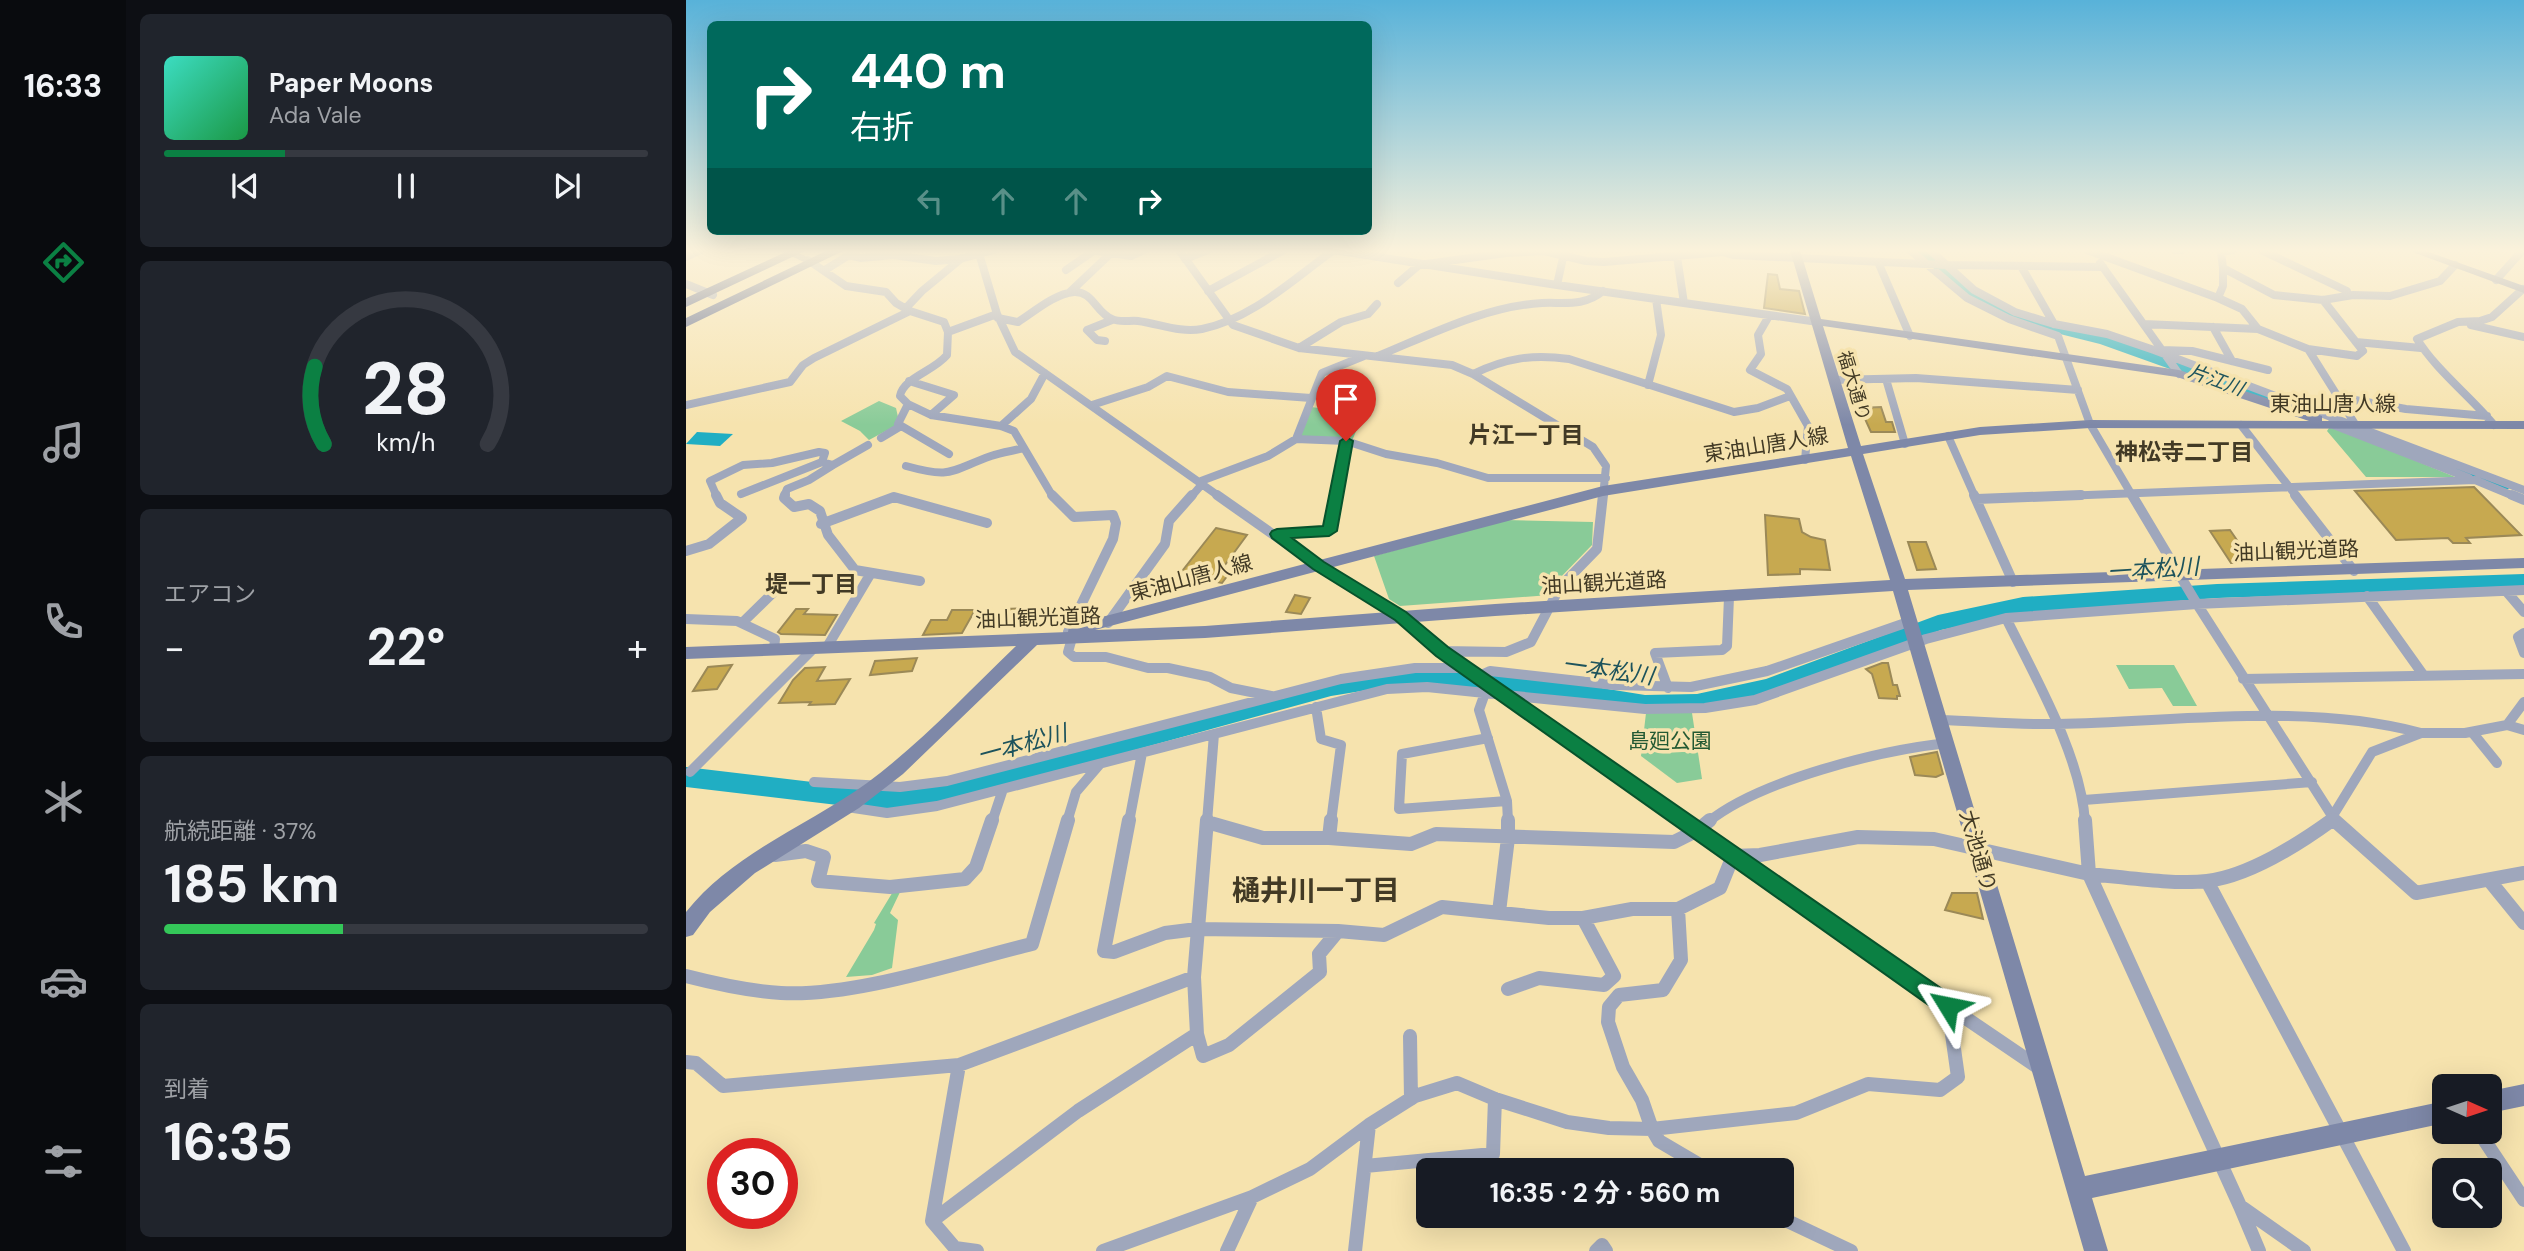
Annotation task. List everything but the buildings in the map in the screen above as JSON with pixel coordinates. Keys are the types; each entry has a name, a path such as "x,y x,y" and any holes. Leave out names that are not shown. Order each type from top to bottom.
{"highway":[{"path":"686,317 702,308"},
{"path":"686,317 704,308"},
{"path":"686,323 717,308"}],"street":[{"path":"905,308 944,322 948,332 947,355 942,362 901,390 900,396 908,404 931,415 1001,426 1014,431 1054,499 1073,517 1113,515 1116,523 1113,539 1070,635 1068,652 1074,657 1106,657 1148,668 1200,674 1231,688 1276,696"},
{"path":"995,308 1016,352 1277,534 1318,566 1400,616 1442,651 1504,695 2045,1072"},
{"path":"948,332 998,316 1018,323 1043,308"},
{"path":"1098,308 1112,320"},
{"path":"1221,308 1233,325 1299,348 1452,365 1473,374 1593,447 1606,466 1597,549 1560,586 1531,642 1506,653 1442,651"},
{"path":"1105,341 1097,340 1087,330 1112,320 1138,321 1164,329 1201,329 1229,320 1248,308"},
{"path":"1299,348 1324,329 1340,325 1353,315 1368,314 1373,308"},
{"path":"1376,357 1456,324 1506,308"},
{"path":"1648,385 1661,335 1657,308"},
{"path":"1719,308 2066,358 2177,371 2331,424 2524,500"},
{"name":"福大通り","path":"1814,308 1856,451"},
{"path":"1898,308 1910,336"},
{"path":"1986,308 2058,336 2090,424 2196,603 2333,819 2417,893 2524,873"},
{"path":"2007,308 2054,324 2107,334 2166,354 2524,490"},
{"path":"2045,308 2054,324"},
{"path":"2133,308 2177,371"},
{"path":"2241,308 2259,329"},
{"path":"2144,324 2259,329 2308,349 2357,356 2362,351 2330,308"},
{"path":"2491,421 2421,348 2417,338 2458,322 2480,321 2492,317 2502,308"},
{"path":"686,405 790,382 803,365 814,358 908,310"},
{"path":"1769,316 1758,335 1761,354 1750,370 1787,388 1808,426 1805,460"},
{"path":"2458,322 2524,337"},
{"path":"2213,327 2232,361"},
{"path":"2356,342 2421,348"},
{"path":"2308,349 2353,424"},
{"path":"2166,354 2192,351 2268,370"},
{"path":"1473,374 1506,358 1527,354 1569,359 1734,412 1758,408 1790,396"},
{"path":"1296,439 1322,373 1366,356"},
{"path":"1001,426 1031,399 1045,373"},
{"path":"1092,405 1148,387 1167,376 1228,392 1311,398"},
{"path":"1886,379 1905,443"},
{"path":"1833,380 1916,379 2078,390"},
{"path":"909,382 954,395 931,415"},
{"path":"2338,397 2406,410 2491,421"},
{"path":"908,404 898,424 949,454"},
{"name":"東油山唐人線","path":"1070,635 1605,485 1805,460 2008,428 2090,424 2241,425 2491,421 2524,425"},
{"path":"2241,425 2354,570"},
{"path":"881,438 901,426"},
{"path":"1948,436 2013,582"},
{"path":"1108,623 1165,544 1170,521 1202,482 1268,457 1296,439 1346,441 1386,454 1437,463 1488,478 1605,485"},
{"path":"1277,534 1329,531 1346,441"},
{"path":"868,445 809,480 787,489 784,498 794,507 810,504 820,511 821,524 831,541 855,570 920,581"},
{"path":"906,466 942,476 953,475 994,454 1024,448"},
{"name":"大池通り","path":"1856,451 1948,743 1976,848 2045,1072 2096,1251"},
{"path":"686,551 692,551 712,541 742,518 720,503 710,481 743,465 772,463 819,452 825,453 822,463"},
{"path":"741,494 822,463 833,465"},
{"path":"1977,499 2475,480"},
{"path":"821,524 894,497 987,523"},
{"name":"油山観光道路","path":"686,653 1032,640 1070,635 1205,632 1400,616 1900,585 2185,582 2354,570 2524,563"},
{"path":"690,772 820,647 871,573"},
{"path":"742,623 784,582"},
{"path":"1481,677 1490,671 1614,685 1691,687 1768,671 1914,631 2006,618 2196,603 2524,590"},
{"path":"2507,591 2524,612"},
{"path":"2367,596 2424,676"},
{"path":"1667,687 1654,653 1722,650 1727,646 1729,597"},
{"path":"2006,618 2057,724 2084,800 2089,874 2221,1160 2259,1251"},
{"path":"686,619 742,623 775,639 774,649"},
{"path":"851,805 887,813 937,806 1387,690 1427,687 1645,709 1706,708 1755,700 1914,631"},
{"path":"2524,633 2518,637 2524,653"},
{"path":"686,928 727,882 851,805 874,787 1032,640"},
{"path":"814,782 874,787 947,781 1383,671 1467,668"},
{"path":"2243,679 2524,674"},
{"path":"1485,693 1479,710 1507,801 1508,837 1499,912"},
{"path":"2507,725 2524,702"},
{"path":"1316,707 1321,739 1341,745 1329,838"},
{"path":"1940,720 2057,724 2204,717 2268,717 2380,722 2421,733 2472,732 2507,725 2524,730"},
{"path":"2472,732 2497,763"},
{"path":"1733,856 1760,855 1858,838 1934,839 2089,874 2207,881 2234,873 2295,847 2333,819 2372,752 2421,733"},
{"path":"1214,734 1194,977 1197,1034 1203,1056 1229,1045 1320,972 1319,954 1338,931"},
{"path":"1488,738 1402,754 1399,809 1507,801"},
{"path":"1207,822 1263,838 1329,838 1412,844 1436,834 1674,842 1698,831 1728,806 1827,768 1948,743"},
{"path":"1142,753 1104,951 1114,952 1165,933 1197,929 1338,931 1384,935 1442,907 1549,918 1583,918 1632,909 1678,909 1720,888 1733,856"},
{"path":"686,976 723,985 782,993 856,987 1032,944 1076,792 1100,764"},
{"path":"2084,800 2312,782"},
{"path":"769,856 809,850 818,852 824,857 818,880 829,882 890,887 965,879 976,867 1003,789"},
{"path":"2489,880 2524,923"},
{"path":"2207,881 2404,1251"},
{"path":"1678,909 1681,960 1663,990 1619,995 1609,1007 1608,1021 1623,1067 1643,1100 1652,1129 1659,1141 1688,1158"},
{"path":"1508,989 1539,978 1604,985 1614,975 1583,918"},
{"path":"686,1062 696,1063 723,1086 959,1065 1194,977"},
{"path":"1103,1251 1252,1197 1310,1169 1369,1125 1411,1099 1457,1083 1495,1099 1567,1122 1609,1128 1652,1129 1796,1113 1868,1084 1940,1090 1958,1077 1948,1006"},
{"path":"932,1221 1078,1111 1197,1034"},
{"path":"1410,1036 1411,1099"},
{"path":"959,1065 932,1221 955,1250 977,1251"},
{"path":"2502,1100 2524,1095"},
{"path":"1365,1166 1493,1154 1495,1099"},
{"path":"2079,1189 2432,1115"},
{"path":"1355,1251 1369,1125"},
{"path":"2487,1144 2524,1200"},
{"path":"1227,1251 1252,1197"},
{"path":"2240,1206 2304,1251"},
{"path":"1794,1224 1851,1251"},
{"path":"1596,1251 1602,1245 1606,1251"}],"green space":[{"path":"879,401 896,408 898,417 895,426 869,440 860,431 841,421"},
{"path":"1311,407 1363,414 1352,441 1299,437"},
{"path":"2329,428 2339,429 2455,477 2366,477 2327,431"},
{"path":"1505,520 1593,522 1592,545 1556,582 1550,595 1400,606 1389,599 1374,556"},
{"path":"2116,665 2174,665 2197,706 2173,706 2162,688 2129,689"},
{"name":"島廻公園","path":"1646,713 1692,713 1702,779 1677,783 1641,756"},
{"path":"894,890 901,890 890,913 898,920 892,968 872,975 846,977 874,930 874,923"}],"water":[{"path":"697,432 733,434 720,446 686,444"}],"waterway":[{"name":"片江川","path":"1998,308 2025,321 2106,341 2316,415"},
{"name":"片江川","path":"2435,460 2502,487"},
{"name":"一本松川","path":"686,777 871,799 921,799 1331,687 1392,677 1447,677 1527,685 1645,704 1697,703 1768,687 1938,623 2023,605 2217,591 2524,581"}],"district":[{"name":"片江一丁目","path":"1526,435"},
{"name":"神松寺二丁目","path":"2184,452"},
{"name":"堤一丁目","path":"811,584"},
{"name":"樋井川一丁目","path":"1316,890"}],"route":[{"path":"1346,441 1329,531 1277,534 1318,566 1400,616 1442,651 1948,1006"}]}
